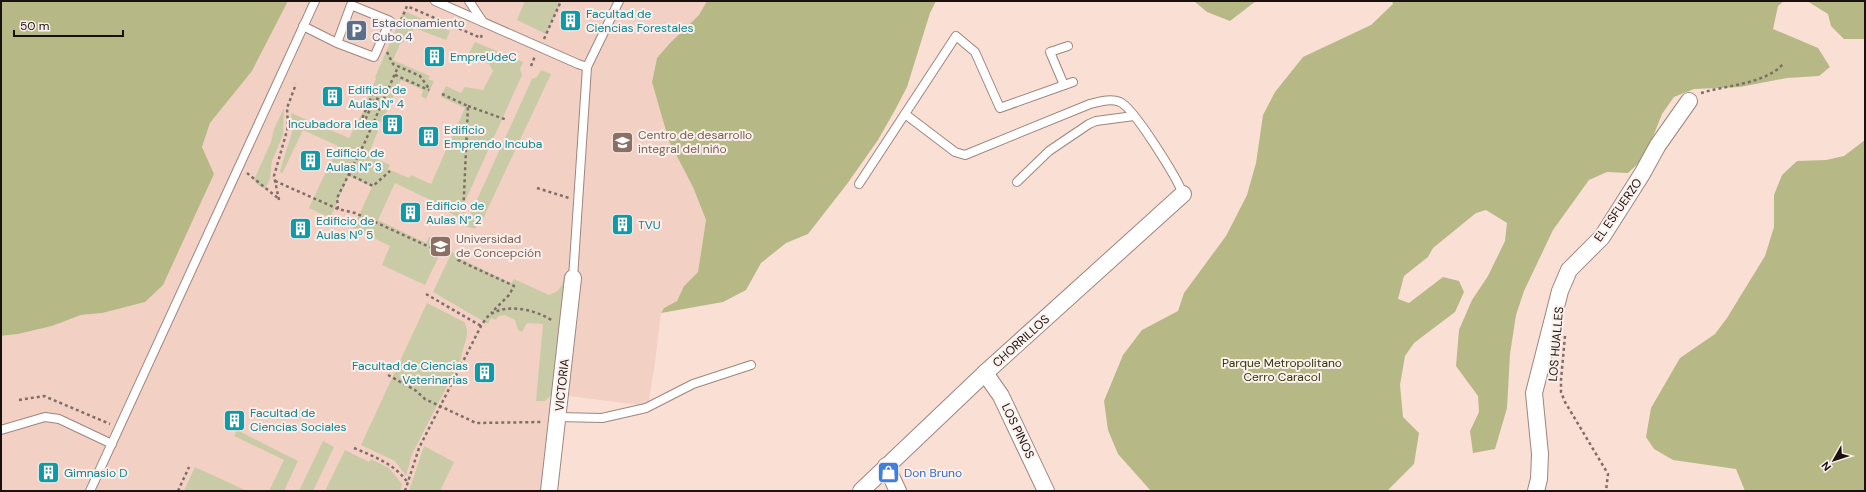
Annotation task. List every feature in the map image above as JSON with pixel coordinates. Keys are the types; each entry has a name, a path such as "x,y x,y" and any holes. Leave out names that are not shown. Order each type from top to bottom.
{"street":[{"name":"EL ESFUERZO","path":"1536,491 1539,479 1540,454 1534,393 1535,382 1560,291 1569,270 1602,237 1642,174 1658,145 1689,101"},
{"name":"CHORRILLOS","path":"861,491 985,374 1183,194"},
{"name":"VICTORIA","path":"549,491 573,278"},
{"name":"LOS PINOS","path":"985,374 1001,396 1046,491"},
{"path":"886,466 898,491"}],"lane":[{"path":"90,491 315,1"},
{"path":"435,1 587,67"},
{"path":"469,1 483,22"},
{"path":"573,278 587,67 619,1"},
{"path":"303,26 337,43 374,57 390,21 351,5 337,43"},
{"path":"859,184 956,36 975,52 1000,108 1073,82"},
{"path":"1064,85 1050,52 1068,46"},
{"path":"905,114 955,152 965,155 1090,104 1110,100 1120,102 1128,108 1174,174 1183,194"},
{"path":"1017,182 1049,151 1089,124 1096,121 1134,116"},
{"path":"558,417 602,418 646,408 693,384 751,364"},
{"path":"1,430 45,418 52,418 76,426 112,444"}],"path":[{"path":"531,66 561,1"},
{"path":"398,26 407,6 481,38 483,22"},
{"path":"390,46 387,52 393,64 420,76 430,90 395,75"},
{"path":"1689,101 1699,94 1730,87 1776,72 1784,64"},
{"path":"338,209 337,198 398,67"},
{"path":"239,167 279,200 274,176 288,127 287,108 296,84"},
{"path":"370,92 373,93 357,125 362,127 375,98 383,101"},
{"path":"442,94 468,106 507,120"},
{"path":"463,216 468,106"},
{"path":"373,123 377,125"},
{"path":"348,174 373,186 390,170"},
{"path":"275,181 338,209 355,213 445,254"},
{"path":"537,188 569,198"},
{"path":"405,491 419,448 481,326 489,314 500,305 514,286 458,260 463,249"},
{"path":"426,294 481,326"},
{"path":"489,314 499,310 518,309 532,311 559,325"},
{"name":"LOS HUALLES","path":"1566,328 1561,392 1565,402 1608,474 1606,491"},
{"path":"388,375 403,382 425,399 476,423 543,422"},
{"path":"18,400 44,396 119,428"},
{"path":"354,448 390,465 398,471 408,483"},
{"path":"178,491 189,467"}],"shaded area":[{"name":"Universidad de Concepción","path":"288,1 707,1 699,15 657,58 652,82 706,220 698,272 684,286 677,301 664,308 661,313 648,406 552,394 542,491 1,491 1,336 18,334 52,326 81,315 102,313 214,174 202,147 210,123 252,71"}],"green space":[{"path":"1,1 288,1 252,71 210,123 202,147 214,174 163,285 145,302 102,313 81,315 52,326 18,334 1,336"},
{"path":"525,1 561,1 546,34 517,20"},
{"path":"707,1 936,1 930,13 907,87 895,110 878,140 847,184 808,234 786,243 761,263 746,290 723,302 661,313 664,308 677,301 684,286 698,272 706,220 693,187 669,141 652,82 657,58 699,15"},
{"path":"1194,1 1256,1 1230,21 1207,12"},
{"name":"Parque Metropolitano Cerro Caracol","path":"1392,1 1784,1 1778,6 1773,29 1818,48 1830,67 1819,76 1787,78 1740,87 1694,89 1674,97 1662,114 1645,157 1628,173 1607,172 1589,180 1553,230 1524,291 1516,315 1510,354 1507,408 1495,449 1473,453 1470,431 1479,412 1478,396 1456,366 1459,330 1472,300 1488,276 1505,241 1507,223 1486,210 1476,213 1433,248 1428,257 1404,276 1398,299 1409,303 1443,277 1459,281 1464,292 1455,312 1414,343 1405,356 1400,385 1403,417 1419,433 1414,464 1387,491 1151,491 1118,454 1108,430 1104,401 1123,355 1142,330 1178,311 1184,293 1226,236 1247,195 1256,163 1263,115 1275,92 1303,57 1371,25 1393,4"},
{"path":"1807,1 1865,1 1865,39 1844,39 1831,26 1828,14"},
{"path":"404,11 450,31 446,40 414,28 411,37 400,44 393,60 430,76 428,79 434,81 426,99 421,96 423,90 401,80 382,122 379,121 375,129 378,131 368,155 390,165 388,169 409,178 411,175 431,184 465,108 441,97 446,86 461,93 465,87 483,90 493,71 489,64 469,53 475,42 523,62 520,69 522,75 458,217 442,209 443,206 395,183 378,220 426,243 429,237 438,241 432,253 439,256 425,285 382,265 390,246 353,228 372,187 349,176 330,218 309,208 338,146 303,130 282,174 280,171 293,129 291,113 349,138 368,102 366,101 376,79 375,77"},
{"path":"541,70 551,74 481,223 478,222 475,229 465,226 532,79 537,77"},
{"path":"284,108 283,135 272,161 270,179 265,189 258,185 254,180"},
{"path":"1865,140 1865,491 1745,491 1736,469 1673,460 1654,449 1646,437 1651,408 1680,358 1715,334 1727,318 1765,256 1774,227 1774,195 1782,175 1797,161 1826,160 1844,156"},
{"path":"452,252 462,257 461,259 511,283 514,279 549,295 556,292 560,288 564,276 564,329 552,394 545,401 536,401 543,324 527,323 522,332 518,330 515,320 505,315 499,316 495,320 491,318 488,324 433,292"},
{"path":"427,303 464,322 467,336 461,359 412,454 406,476 395,461 361,445"},
{"path":"237,430 298,461 284,491 269,491 284,460 234,436"},
{"path":"323,441 334,447 313,491 299,491"},
{"path":"424,446 454,462 440,491 409,491"},
{"path":"345,450 369,462 371,459 389,468 402,484 400,491 325,491"},
{"path":"195,467 247,491 184,491"}],"place":[{"name":"Facultad de Ciencias Forestales","path":"571,21"},
{"name":"Estacionamiento Cubo 4","path":"357,30"},
{"name":"EmpreUdeC","path":"435,57"},
{"name":"Edificio de Aulas N° 4","path":"332,97"},
{"name":"Incubadora Idea","path":"393,124"},
{"name":"Edificio Emprendo Incuba","path":"428,137"},
{"name":"Centro de desarrollo integral del niño","path":"623,142"},
{"name":"Edificio de Aulas N° 3","path":"310,160"},
{"name":"Edificio de Aulas N° 2","path":"411,213"},
{"name":"TVU","path":"622,225"},
{"name":"Edificio de Aulas Nº 5","path":"301,228"},
{"name":"Universidad de Concepción","path":"441,246"},
{"name":"Facultad de Ciencias Veterinarias","path":"484,373"},
{"name":"Facultad de Ciencias Sociales","path":"234,420"},
{"name":"Gimnasio D","path":"48,473"},
{"name":"Don Bruno","path":"888,473"}]}
